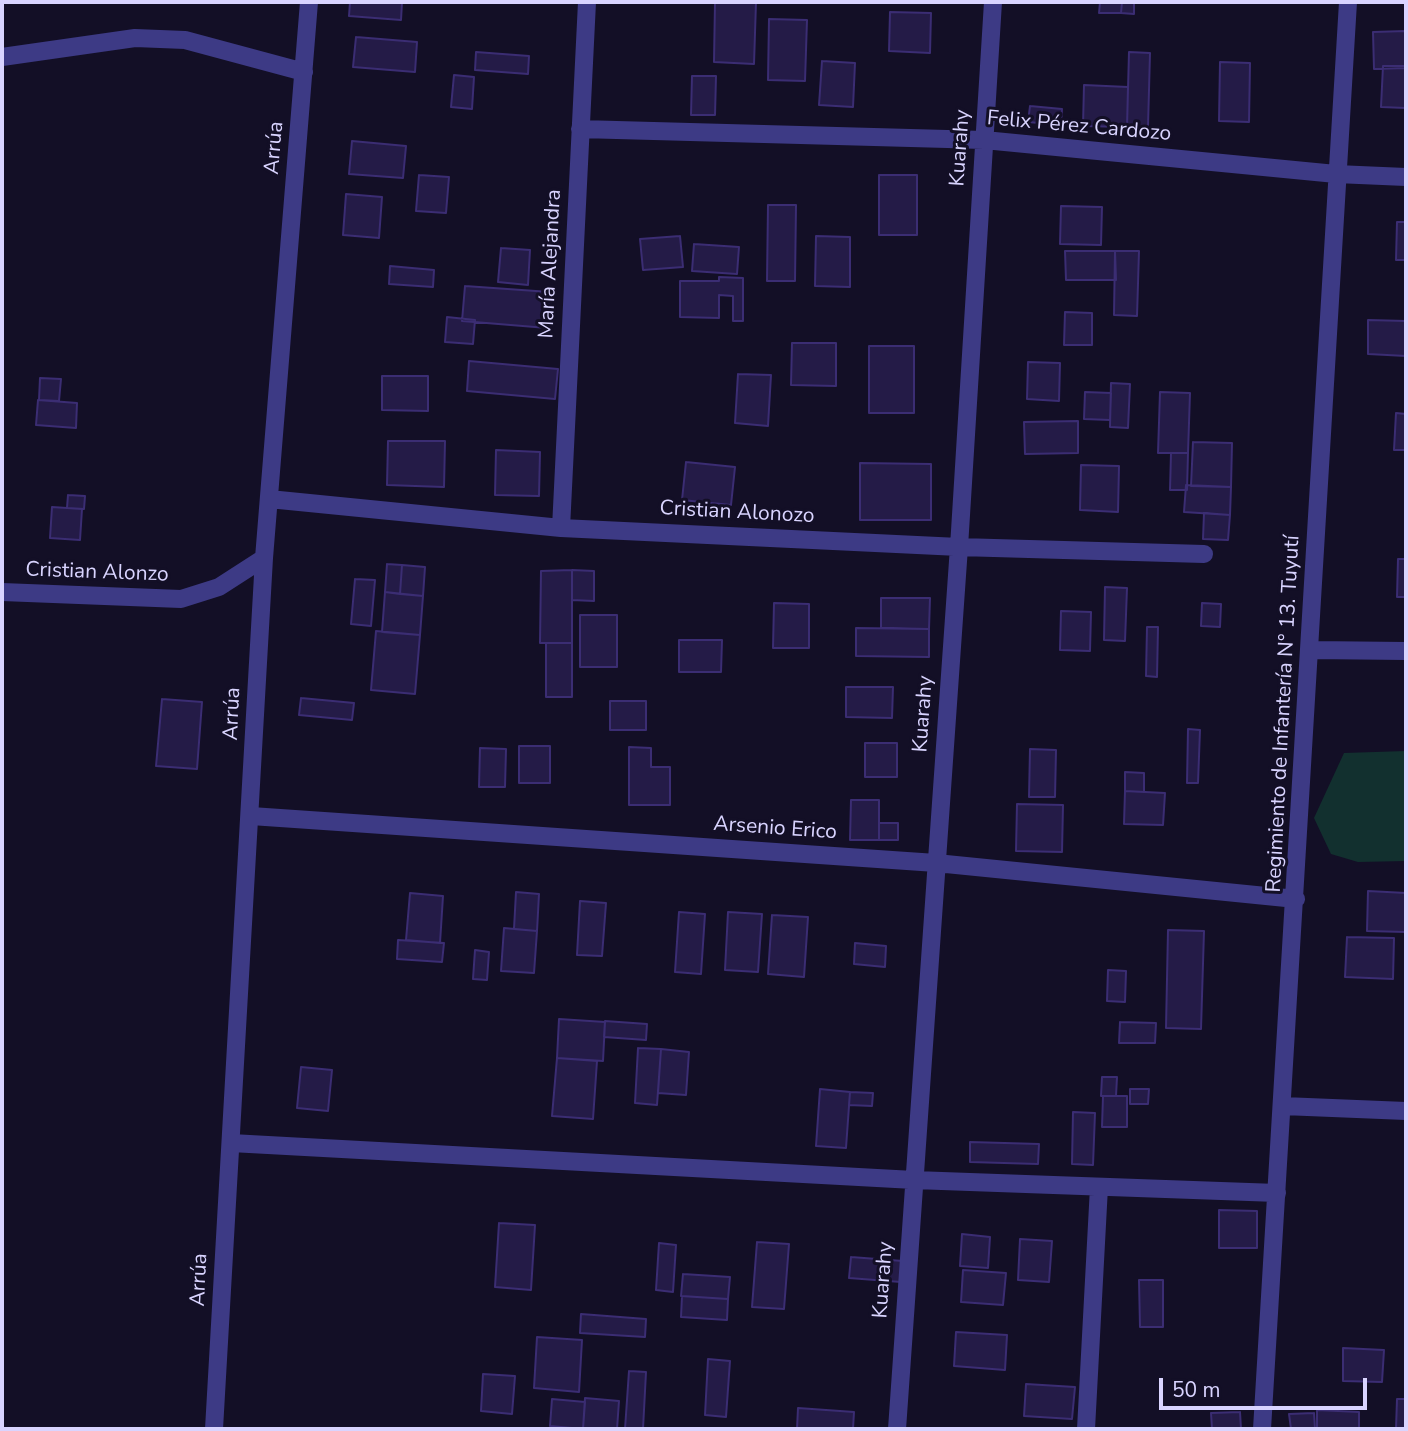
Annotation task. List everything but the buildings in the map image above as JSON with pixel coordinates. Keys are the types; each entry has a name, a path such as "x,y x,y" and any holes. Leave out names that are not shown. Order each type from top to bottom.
{"street":[{"name":"Arrúa","path":"215,1429 264,558 309,2"},
{"name":"María Alejandra","path":"561,528 587,2"},
{"name":"Kuarahy","path":"897,1429 993,2"},
{"name":"Regimiento de Infantería N° 13. Tuyutí","path":"1262,1429 1296,900 1348,2"},
{"path":"2,57 135,38 172,40 304,72"},
{"name":"Felix Pérez Cardozo","path":"580,129 985,141 1336,174 1406,177"},
{"name":"Cristian Alonozo","path":"269,499 561,528 958,547 1204,554"},
{"name":"Cristian Alonzo","path":"2,592 181,599 219,587 264,558"},
{"path":"1311,650 1406,651"},
{"name":"Arsenio Erico","path":"251,816 936,863 1296,900"},
{"path":"1283,1105 1406,1111"},
{"path":"231,1143 914,1180 1277,1193"},
{"path":"1086,1429 1099,1187"}],"green space":[{"path":"1406,751 1406,861 1358,862 1331,854 1314,818 1344,753"}]}
